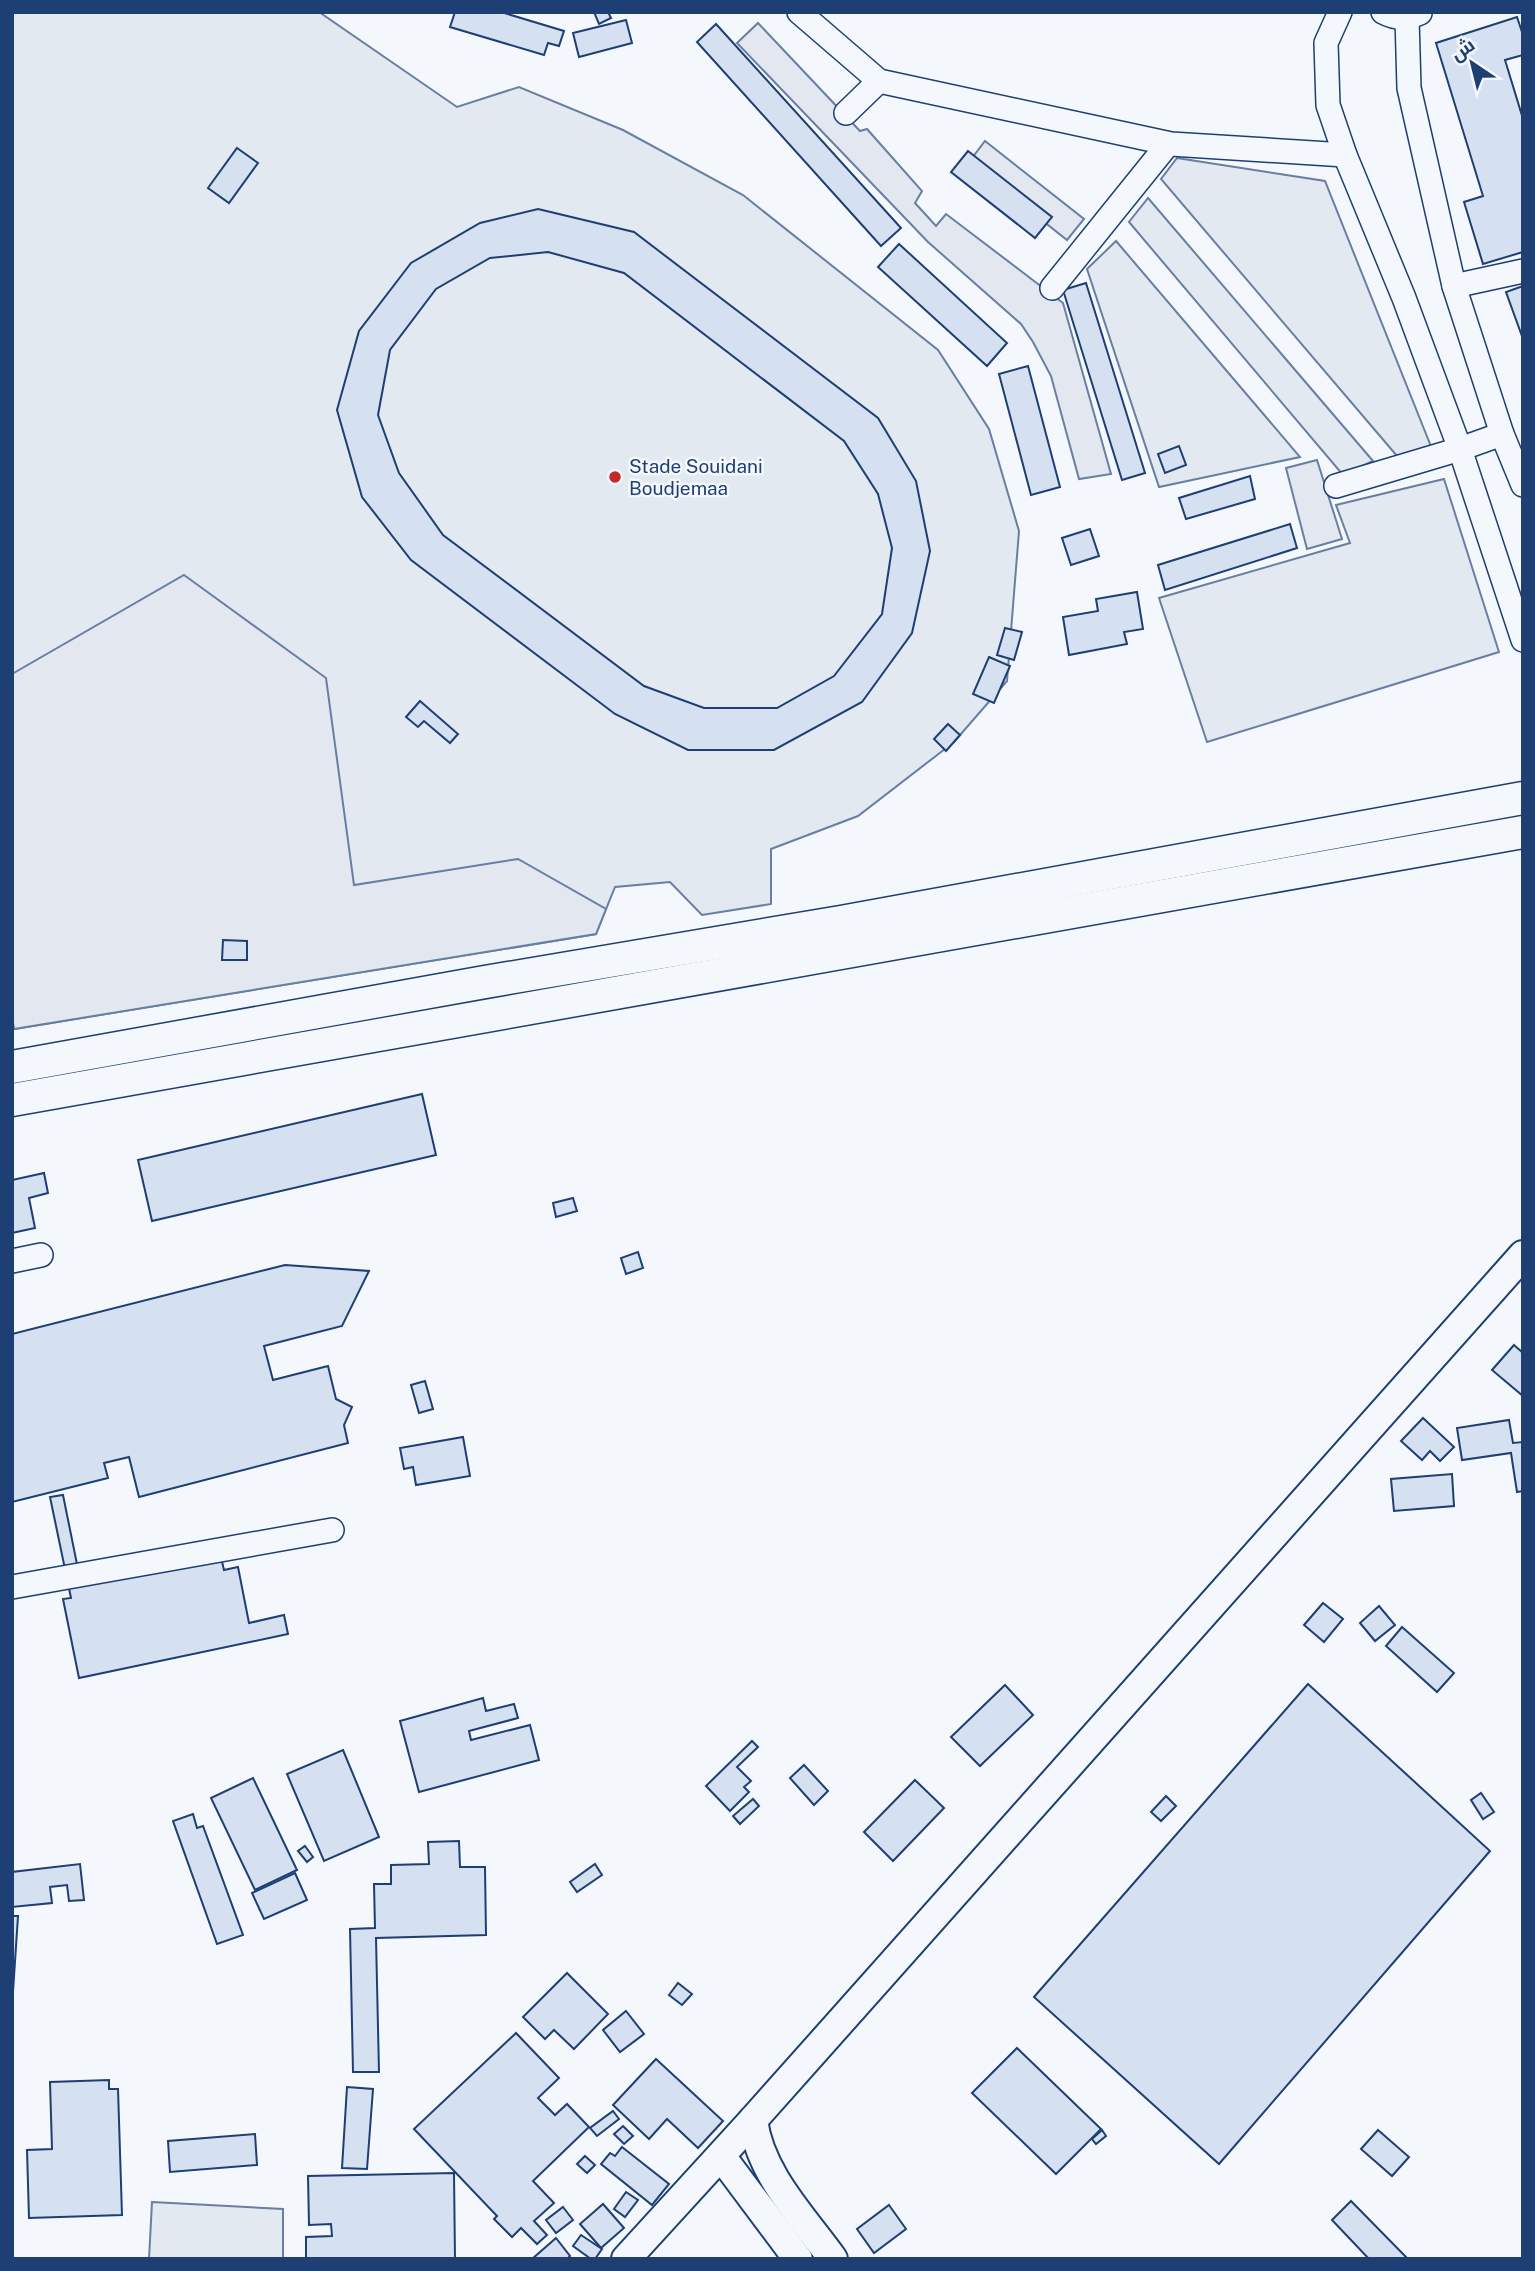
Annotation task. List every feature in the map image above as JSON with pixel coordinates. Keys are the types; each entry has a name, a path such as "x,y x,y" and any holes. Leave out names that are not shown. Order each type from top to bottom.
{"highway":[{"path":"12,1067 485,982 854,920 1523,798"},
{"path":"12,1100 1523,832"}],"main road":[{"path":"626,2259 721,2156 1523,1255"},
{"path":"753,2120 756,2140 774,2179 833,2259"},
{"path":"721,2156 798,2259"}],"street":[{"path":"799,12 879,81 1168,144 1345,155"},
{"path":"1340,12 1326,43 1328,105 1460,449 1523,640"},
{"path":"1383,12 1396,18 1414,15 1409,88 1454,285 1502,434 1523,485"},
{"path":"846,113 879,81"},
{"path":"1052,288 1168,144"},
{"path":"1454,285 1523,271"},
{"path":"1336,486 1502,434"},
{"path":"12,1261 41,1255"},
{"path":"12,1587 332,1530"}],"shaded area":[{"path":"12,12 319,12 457,107 519,87 623,130 743,195 938,350 989,429 1019,531 1007,681 954,742 858,816 771,849 771,904 702,915 670,882 615,887 596,934 14,1029"},
{"path":"758,23 860,131 867,129 922,191 915,203 936,226 946,214 1063,303 1111,474 1079,479 1051,376 1021,324 928,242 737,43"},
{"path":"985,141 1084,219 1067,240 969,162"},
{"path":"1177,158 1325,181 1434,454 1403,463 1161,179"},
{"path":"1148,198 1373,461 1343,475 1129,222"},
{"path":"1116,241 1300,457 1159,487 1087,269"},
{"path":"1317,460 1342,539 1307,549 1286,468"},
{"path":"1444,479 1499,652 1207,742 1159,598 1350,543 1336,505"},
{"path":"184,575 326,678 354,885 518,859 606,909 596,934 14,1029 12,674"},
{"path":"152,2202 283,2209 283,2259 149,2259"}],"building":[{"path":"455,12 501,12 564,31 559,46 548,43 544,55 450,27"},
{"path":"594,12 608,12 611,18 599,24"},
{"path":"1517,17 1523,35 1523,55 1505,60 1523,119 1523,252 1483,264 1464,202 1483,196 1436,43"},
{"path":"626,20 632,43 579,57 573,33"},
{"path":"716,24 901,228 881,246 697,42"},
{"path":"237,148 258,163 229,203 208,188"},
{"path":"968,151 1052,217 1035,238 951,172"},
{"path":"538,209 634,232 878,418 916,481 930,551 912,633 862,702 774,750 688,750 615,714 411,560 362,497 337,410 359,331 411,263 480,223","holes":["548,252 624,273 844,441 878,494 892,548 882,614 834,676 777,708 704,708 644,686 443,535 399,473 378,415 390,350 436,289 490,258"]},
{"path":"899,244 1007,343 987,366 878,267"},
{"path":"1086,283 1145,473 1122,480 1063,290"},
{"path":"1523,286 1523,339 1506,292"},
{"path":"1028,366 1060,487 1031,495 999,374"},
{"path":"1179,446 1186,465 1165,473 1158,454"},
{"path":"1250,476 1255,499 1186,519 1179,498"},
{"path":"1290,524 1297,548 1165,590 1158,565"},
{"path":"1090,529 1099,556 1071,565 1062,538"},
{"path":"1137,592 1143,629 1124,632 1127,644 1069,655 1063,617 1098,611 1096,599"},
{"path":"1005,628 1022,632 1014,660 997,655"},
{"path":"989,657 1010,666 994,703 973,694"},
{"path":"420,701 458,734 450,743 424,721 418,727 406,717"},
{"path":"948,724 960,735 946,751 934,739"},
{"path":"223,940 247,941 247,960 222,960"},
{"path":"422,1094 436,1155 152,1221 138,1160"},
{"path":"44,1173 48,1193 29,1198 35,1228 12,1233 12,1180"},
{"path":"573,1198 577,1211 556,1217 553,1203"},
{"path":"638,1252 643,1268 626,1274 621,1258"},
{"path":"285,1265 369,1271 342,1326 264,1346 273,1380 328,1366 336,1399 352,1407 344,1425 348,1443 139,1497 129,1457 104,1463 108,1478 12,1502 12,1334"},
{"path":"1514,1345 1523,1353 1523,1396 1492,1370"},
{"path":"425,1381 433,1409 419,1413 411,1385"},
{"path":"1423,1418 1454,1447 1440,1461 1430,1451 1422,1460 1401,1441"},
{"path":"1509,1420 1513,1443 1523,1442 1523,1491 1517,1492 1511,1453 1462,1460 1457,1428"},
{"path":"463,1437 470,1476 416,1485 413,1467 404,1469 400,1448"},
{"path":"1452,1474 1454,1506 1394,1511 1391,1479"},
{"path":"63,1495 80,1579 219,1549 224,1570 238,1567 249,1623 284,1615 288,1634 79,1678 63,1599 71,1598 50,1497"},
{"path":"1323,1603 1343,1619 1324,1642 1304,1625"},
{"path":"1379,1606 1395,1625 1375,1641 1360,1623"},
{"path":"1402,1627 1454,1673 1437,1692 1386,1646"},
{"path":"1308,1684 1490,1851 1219,2164 1034,1997"},
{"path":"1005,1685 1033,1715 980,1766 951,1737"},
{"path":"483,1698 486,1711 514,1704 518,1718 469,1731 471,1740 530,1725 539,1760 419,1792 400,1721"},
{"path":"752,1741 758,1747 737,1767 751,1781 744,1787 749,1792 730,1811 706,1786"},
{"path":"343,1750 379,1837 324,1861 287,1774"},
{"path":"804,1765 828,1791 814,1805 790,1778"},
{"path":"253,1778 297,1870 255,1890 211,1798"},
{"path":"915,1780 944,1808 893,1861 864,1832"},
{"path":"1481,1793 1494,1812 1483,1819 1471,1800"},
{"path":"1166,1796 1176,1806 1161,1821 1151,1812"},
{"path":"753,1799 759,1806 740,1824 733,1816"},
{"path":"193,1814 197,1828 203,1826 243,1935 217,1944 173,1821"},
{"path":"459,1841 460,1867 485,1867 486,1935 376,1938 379,2072 353,2072 350,1929 375,1928 374,1884 391,1884 391,1865 429,1864 428,1842"},
{"path":"305,1846 313,1857 307,1862 298,1851"},
{"path":"80,1864 84,1900 69,1901 67,1885 50,1887 52,1903 12,1907 12,1872"},
{"path":"595,1864 602,1875 577,1892 570,1882"},
{"path":"295,1873 307,1900 264,1919 252,1893"},
{"path":"12,1916 18,1916 12,2007"},
{"path":"567,1973 608,2014 574,2049 554,2030 545,2039 523,2017"},
{"path":"678,1983 692,1994 682,2005 669,1995"},
{"path":"626,2011 644,2034 620,2052 603,2030"},
{"path":"516,2033 559,2078 538,2098 555,2115 567,2104 589,2127 533,2181 554,2203 534,2221 547,2235 537,2244 521,2228 512,2237 494,2219 497,2216 414,2129"},
{"path":"1017,2048 1101,2129 1056,2174 972,2093"},
{"path":"656,2059 723,2121 698,2148 667,2119 649,2139 613,2105"},
{"path":"109,2080 109,2089 118,2089 122,2215 29,2218 27,2150 52,2149 50,2082"},
{"path":"347,2087 373,2089 367,2169 342,2168"},
{"path":"613,2111 619,2119 597,2136 590,2128"},
{"path":"623,2126 633,2136 624,2144 614,2134"},
{"path":"1102,2130 1106,2136 1096,2144 1092,2139"},
{"path":"1378,2130 1409,2157 1392,2176 1361,2149"},
{"path":"255,2134 257,2165 170,2172 168,2141"},
{"path":"622,2147 669,2184 652,2205 601,2164 610,2153 615,2156"},
{"path":"585,2156 595,2165 587,2173 577,2164"},
{"path":"454,2173 455,2259 306,2259 306,2237 332,2236 331,2224 309,2225 308,2176"},
{"path":"626,2192 638,2200 625,2217 614,2209"},
{"path":"1351,2201 1408,2259 1369,2259 1332,2220"},
{"path":"603,2204 624,2228 601,2248 580,2224"},
{"path":"889,2205 906,2229 874,2253 857,2229"},
{"path":"563,2207 573,2220 556,2233 546,2220"},
{"path":"581,2235 602,2249 595,2259 573,2246"},
{"path":"556,2238 570,2256 567,2259 532,2259"}],"place":[{"name":"Stade Souidani Boudjemaa","path":"615,477"}]}
